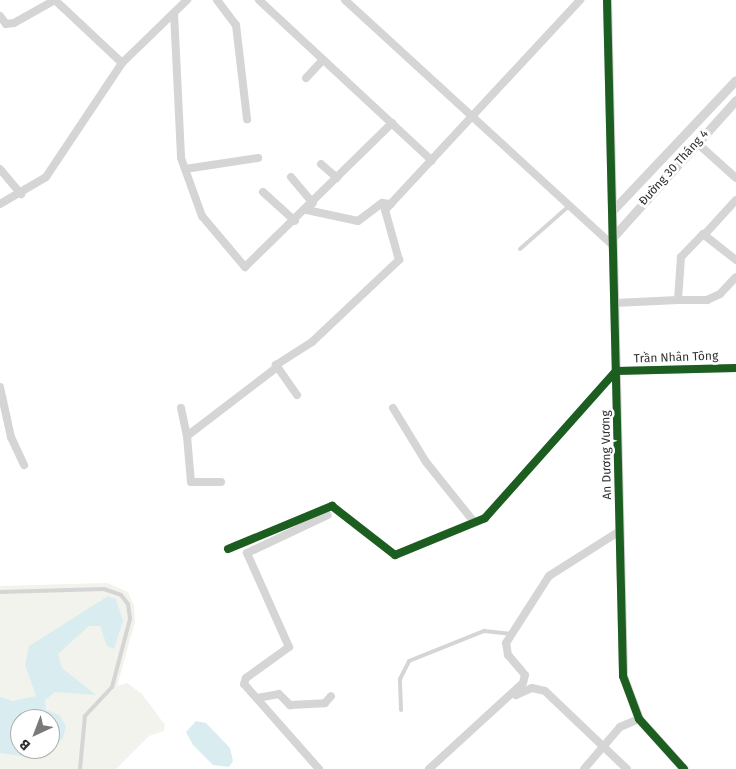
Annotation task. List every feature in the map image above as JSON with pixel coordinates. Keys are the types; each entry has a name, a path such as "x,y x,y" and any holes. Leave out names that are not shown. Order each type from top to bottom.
{"street":[{"path":"0,16 6,24 14,23 55,0 122,63"},
{"path":"0,204 21,194 60,162 122,63 187,0"},
{"path":"217,0 236,25 247,119"},
{"path":"259,0 432,161"},
{"path":"345,0 568,207 613,241"},
{"path":"187,436 312,342 399,260 383,214 580,0"},
{"name":"An Dương Vương","path":"607,0 623,676 639,719 684,769"},
{"path":"174,13 179,143 185,169 202,216 245,267 307,210 392,123"},
{"path":"306,78 323,60"},
{"name":"Đường 30 Tháng 4","path":"612,211 736,80"},
{"name":"Đường 30 Tháng 4","path":"613,241 697,142 736,100"},
{"path":"697,142 736,178"},
{"path":"185,169 258,158"},
{"path":"321,164 337,178"},
{"path":"0,169 21,194"},
{"path":"291,177 313,203"},
{"path":"263,192 295,221"},
{"path":"678,300 680,258 736,200"},
{"path":"307,210 358,221 382,204 392,204"},
{"path":"705,234 736,260"},
{"path":"615,303 707,300 720,294 736,277"},
{"path":"276,368 297,394"},
{"name":"Trần Nhân Tông","path":"616,371 736,368"},
{"path":"228,549 327,506 340,511 391,555 474,522 492,512 510,486 616,371"},
{"path":"0,387 11,437 24,465"},
{"path":"181,408 187,436 191,482 221,482"},
{"path":"393,408 426,462 474,522"},
{"path":"319,769 243,681 289,647 247,553 328,515"},
{"path":"429,769 523,683 524,675 506,650 511,634 555,570 620,531"},
{"path":"278,685 279,694 290,705 325,703 331,696"},
{"path":"438,769 517,694 532,688 545,691 626,769"},
{"path":"257,698 279,694"},
{"path":"584,769 620,727 639,719"},
{"path":"593,760 594,769"}],"lane":[{"path":"520,249 568,207"},
{"path":"0,592 104,589 121,596 128,604 130,619 112,687 85,716 80,769"},
{"path":"401,710 400,679 409,661 484,631 511,634"}],"shaded area":[{"path":"107,583 128,592 134,606 135,622 117,686 127,683 142,694 165,725 164,731 149,736 116,769 0,769 0,586"},
{"path":"108,596 116,599 123,621 114,649 107,646 100,626 89,626 58,654 62,668 96,695 55,692 45,700 46,709 10,709 10,754 0,753 0,697 13,701 36,696 25,665 29,646"},
{"path":"60,717 66,726 63,738 60,741"},
{"path":"196,721 206,723 230,748 233,761 229,767 213,765 193,745 186,732"}],"cycle path":[{"path":"607,0 623,676 639,719 684,769"},
{"path":"228,549 332,506 395,555 485,518 616,371 736,368"}]}
